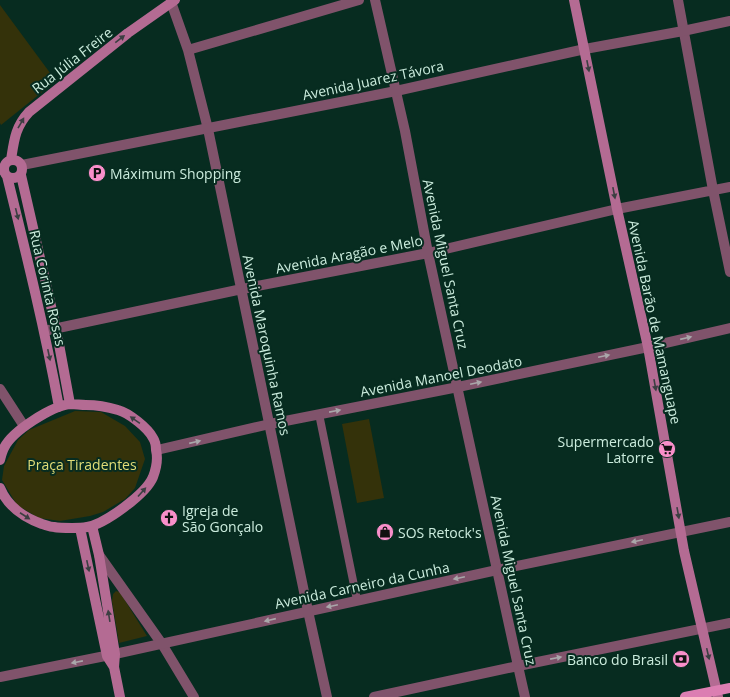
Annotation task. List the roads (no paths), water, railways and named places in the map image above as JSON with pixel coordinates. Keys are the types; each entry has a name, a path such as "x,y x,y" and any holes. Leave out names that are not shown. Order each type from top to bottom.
{"main road":[{"name":"Avenida Barão de Mamanguape","path":"574,0 617,210 648,347 684,551 717,694"},
{"name":"Rua Júlia Freire","path":"11,160 17,130 20,122 29,112 128,33 173,1"},
{"path":"11,160 16,160 19,162 21,170 17,178 12,178 4,172 6,163 11,160"},
{"name":"Rua Corinta Rosas","path":"21,170 56,328 70,404"},
{"name":"Rua Corinta Rosas","path":"4,172 25,250 44,331 59,407"},
{"path":"0,460 4,448 13,436 24,426 59,407 70,404 97,406 120,410 134,418 146,429 153,438 157,450 153,478 145,488 136,498 115,514 92,526 80,528 54,528 29,520 12,508 3,496 0,488"},
{"path":"92,526 99,555 111,655"},
{"path":"80,528 120,697"},
{"path":"685,697 717,694 730,688"}],"street":[{"path":"188,50 359,0"},
{"name":"Avenida Miguel Santa Cruz","path":"375,0 396,91 428,252 525,697"},
{"path":"678,0 713,190 730,272"},
{"name":"Avenida Maroquinha Ramos","path":"173,1 188,50 208,129 327,697"},
{"name":"Avenida Juarez Távora","path":"21,170 208,129 396,91 585,49 730,21"},
{"name":"Avenida Aragão e Melo","path":"44,331 242,289 428,252 617,210 730,187"},
{"name":"Avenida Manoel Deodato","path":"157,450 270,424 458,387 730,328"},
{"path":"0,389 24,426"},
{"path":"319,414 357,600"},
{"name":"Avenida Carneiro da Cunha","path":"0,676 111,655 357,600 730,522"},
{"path":"99,555 162,644 194,697"},
{"path":"374,697 730,623"}],"place":[{"name":"Máximum Shopping","path":"97,173"},
{"name":"Supermercado Latorre","path":"667,449"},
{"name":"Igreja de São Gonçalo","path":"169,518"},
{"name":"SOS Retock's","path":"385,532"},
{"name":"Banco do Brasil","path":"681,659"}],"park label":[{"name":"Praça Tiradentes","path":"82,464"}]}
